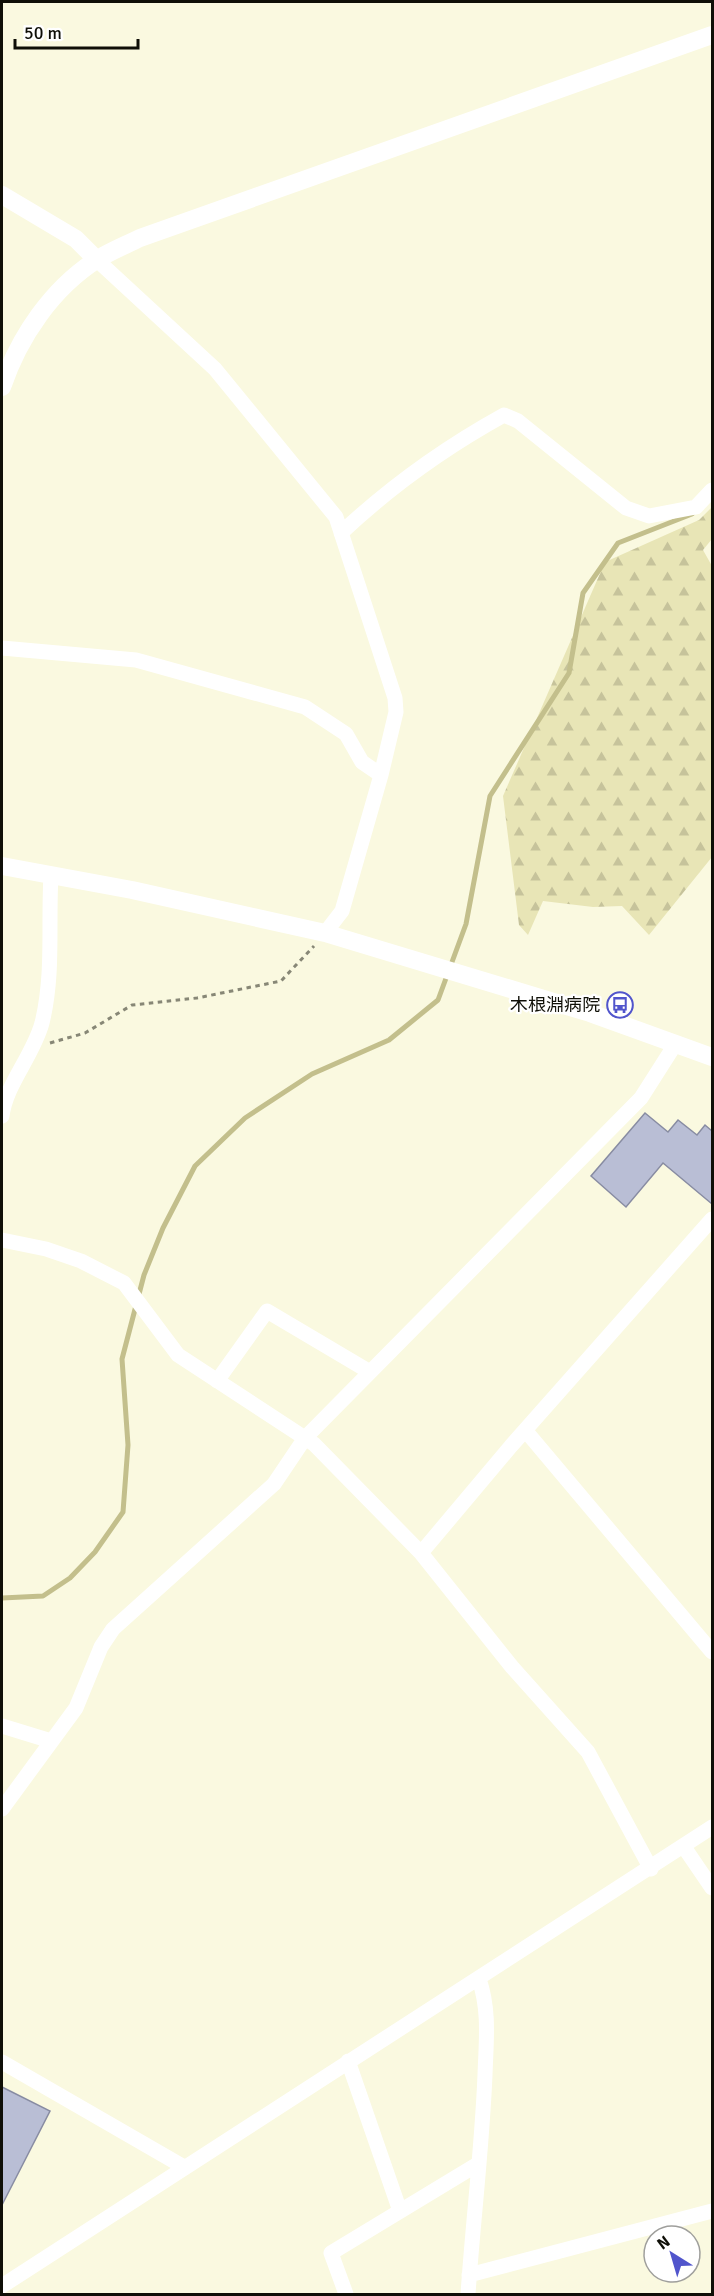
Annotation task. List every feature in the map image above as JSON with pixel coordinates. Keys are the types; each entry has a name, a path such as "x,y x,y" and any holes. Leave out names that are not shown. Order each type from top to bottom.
{"street":[{"path":"2,387 21,341 44,308 64,286 98,260 140,238 712,35"},
{"path":"2,195 76,239 215,369 336,516 395,698 396,712 381,775 342,911 325,933"},
{"path":"341,534 365,511 471,433 504,415 518,421 626,508 648,516 696,507 712,490"},
{"path":"2,648 136,660 305,706 346,734 362,762 381,775"},
{"path":"2,866 132,890 325,933 533,995 712,1057"},
{"path":"2,1116 4,1100 42,1024 52,968 49,914 51,875"},
{"path":"2,1809 76,1708 101,1647 113,1629 274,1484 305,1438 641,1098 676,1043"},
{"path":"421,1553 525,1430 712,1219"},
{"path":"2,1240 46,1249 81,1261 124,1282 177,1355 305,1438 421,1553 512,1667 588,1752 651,1869"},
{"path":"217,1381 267,1311 370,1372"},
{"path":"525,1430 712,1652"},
{"path":"2,1726 51,1742"},
{"path":"2,2286 348,2061 684,1848 712,1827"},
{"path":"684,1848 712,1888"},
{"path":"468,2295 486,2023 486,2000 478,1980"},
{"path":"348,2061 400,2211"},
{"path":"2,2062 184,2167"},
{"path":"346,2295 331,2253 478,2164"},
{"path":"469,2275 712,2211"}],"path":[{"path":"32,1048 85,1034 132,1005 197,999 280,981 325,933"}],"green space":[{"path":"712,507 712,539 703,550 712,566 712,857 649,935 622,906 593,907 543,901 528,935 519,925 503,796 605,562 699,520"}],"building":[{"path":"645,1113 668,1132 678,1120 697,1135 705,1125 712,1131 712,1204 663,1163 626,1207 591,1176"},
{"path":"2,2087 50,2111 2,2205"}],"waterway":[{"path":"2,1598 43,1596 70,1578 95,1552 123,1512 128,1445 122,1359 144,1275 163,1228 195,1166 245,1118 312,1074 389,1040 438,1000 466,924 490,796 569,673 583,593 618,543 692,514"}],"place":[{"name":"木根淵病院","path":"620,1005"}]}
